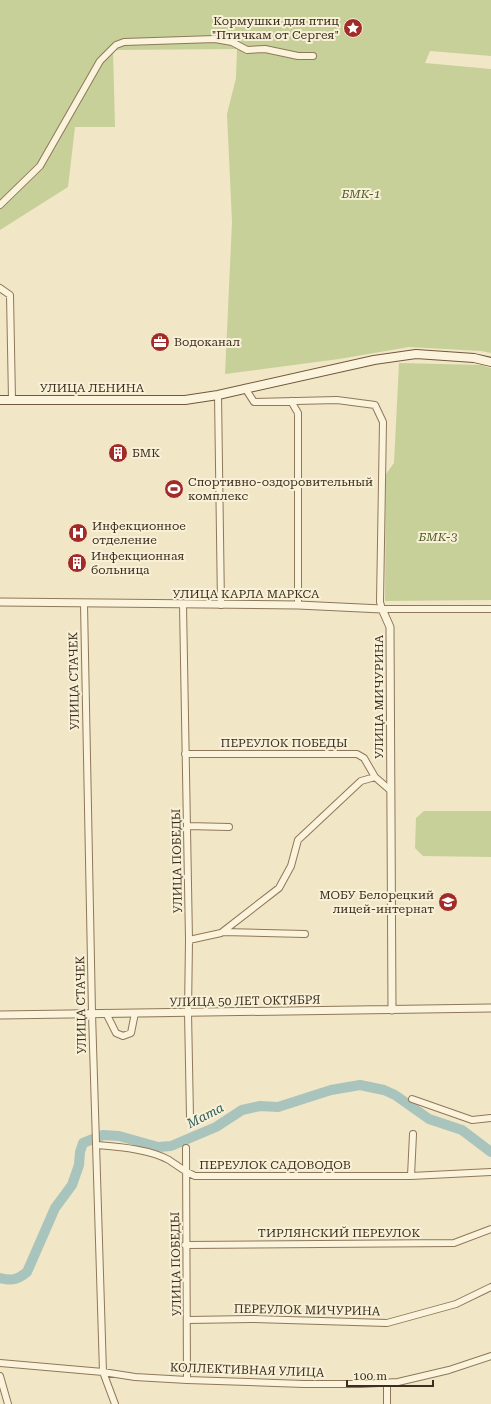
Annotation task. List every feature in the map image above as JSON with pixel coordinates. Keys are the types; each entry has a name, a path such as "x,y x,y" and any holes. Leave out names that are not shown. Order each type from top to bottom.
{"main road":[{"name":"УЛИЦА ЛЕНИНА","path":"0,400 185,400 218,395 374,360 416,354 474,358 491,362"}],"street":[{"path":"0,205 40,166 96,67 116,46 124,42 215,39 232,42 247,50 265,49 313,56"},
{"path":"0,288 10,295 12,400"},
{"name":"УЛИЦА МИЧУРИНА","path":"245,388 254,402 337,400 375,406 383,422 380,602 390,627 392,1010"},
{"path":"218,395 221,604"},
{"path":"291,401 298,413 298,605"},
{"name":"УЛИЦА КАРЛА МАРКСА","path":"0,602 298,605 382,609 491,609"},
{"name":"УЛИЦА СТАЧЕК","path":"84,604 95,1130 104,1372 115,1404"},
{"name":"УЛИЦА ПОБЕДЫ","path":"183,604 189,940 188,1012 190,1117"},
{"name":"ПЕРЕУЛОК ПОБЕДЫ","path":"185,754 357,754 364,758 375,777 390,790"},
{"path":"221,933 279,888 291,866 298,840 361,781 375,777"},
{"path":"187,826 229,827"},
{"path":"189,940 230,931 305,934"},
{"name":"УЛИЦА 50 ЛЕТ ОКТЯБРЯ","path":"0,1015 491,1008"},
{"path":"106,1013 116,1033 123,1036 131,1033 135,1013"},
{"path":"412,1099 472,1120 491,1118"},
{"path":"411,1176 413,1134"},
{"name":"ПЕРЕУЛОК САДОВОДОВ","path":"96,1145 128,1148 168,1160 195,1176 411,1176 491,1172"},
{"name":"УЛИЦА ПОБЕДЫ","path":"186,1148 185,1245 188,1320 186,1380"},
{"name":"ТИРЛЯНСКИЙ ПЕРЕУЛОК","path":"185,1245 454,1243 491,1229"},
{"name":"ПЕРЕУЛОК МИЧУРИНА","path":"188,1320 252,1319 387,1323 456,1304 491,1287"},
{"name":"КОЛЛЕКТИВНАЯ УЛИЦА","path":"0,1363 104,1372 136,1377 186,1380 304,1384 387,1383 398,1382 449,1370 491,1356"},
{"path":"0,1376 8,1404"},
{"path":"387,1383 387,1404"}],"green space":[{"name":"БМК-1","path":"0,0 491,0 491,56 430,51 425,63 491,69 491,353 481,351 409,347 339,359 225,374 232,222 227,114 236,78 237,49 113,50 115,127 75,127 68,187 0,230"},
{"name":"БМК-3","path":"399,363 481,365 491,368 491,600 385,601 386,474 394,463"},
{"path":"424,811 491,811 491,857 423,856 415,848 416,818"}],"waterway":[{"name":"Мата","path":"0,1278 14,1279 27,1272 55,1208 72,1185 79,1165 80,1152 83,1143 103,1135 119,1136 158,1147 171,1146 216,1127 242,1110 260,1106 278,1107 331,1090 360,1085 384,1090 395,1095 429,1119 462,1130 491,1152"}],"place":[{"name":"Кормушки для птиц \"Птичкам от Сергея\"","path":"353,28"},
{"name":"Водоканал","path":"160,342"},
{"name":"БМК","path":"118,453"},
{"name":"Спортивно-оздоровительный комплекс","path":"174,489"},
{"name":"Инфекционное отделение","path":"78,533"},
{"name":"Инфекционная больница","path":"77,563"},
{"name":"МОБУ Белорецкий лицей-интернат","path":"448,902"}]}
